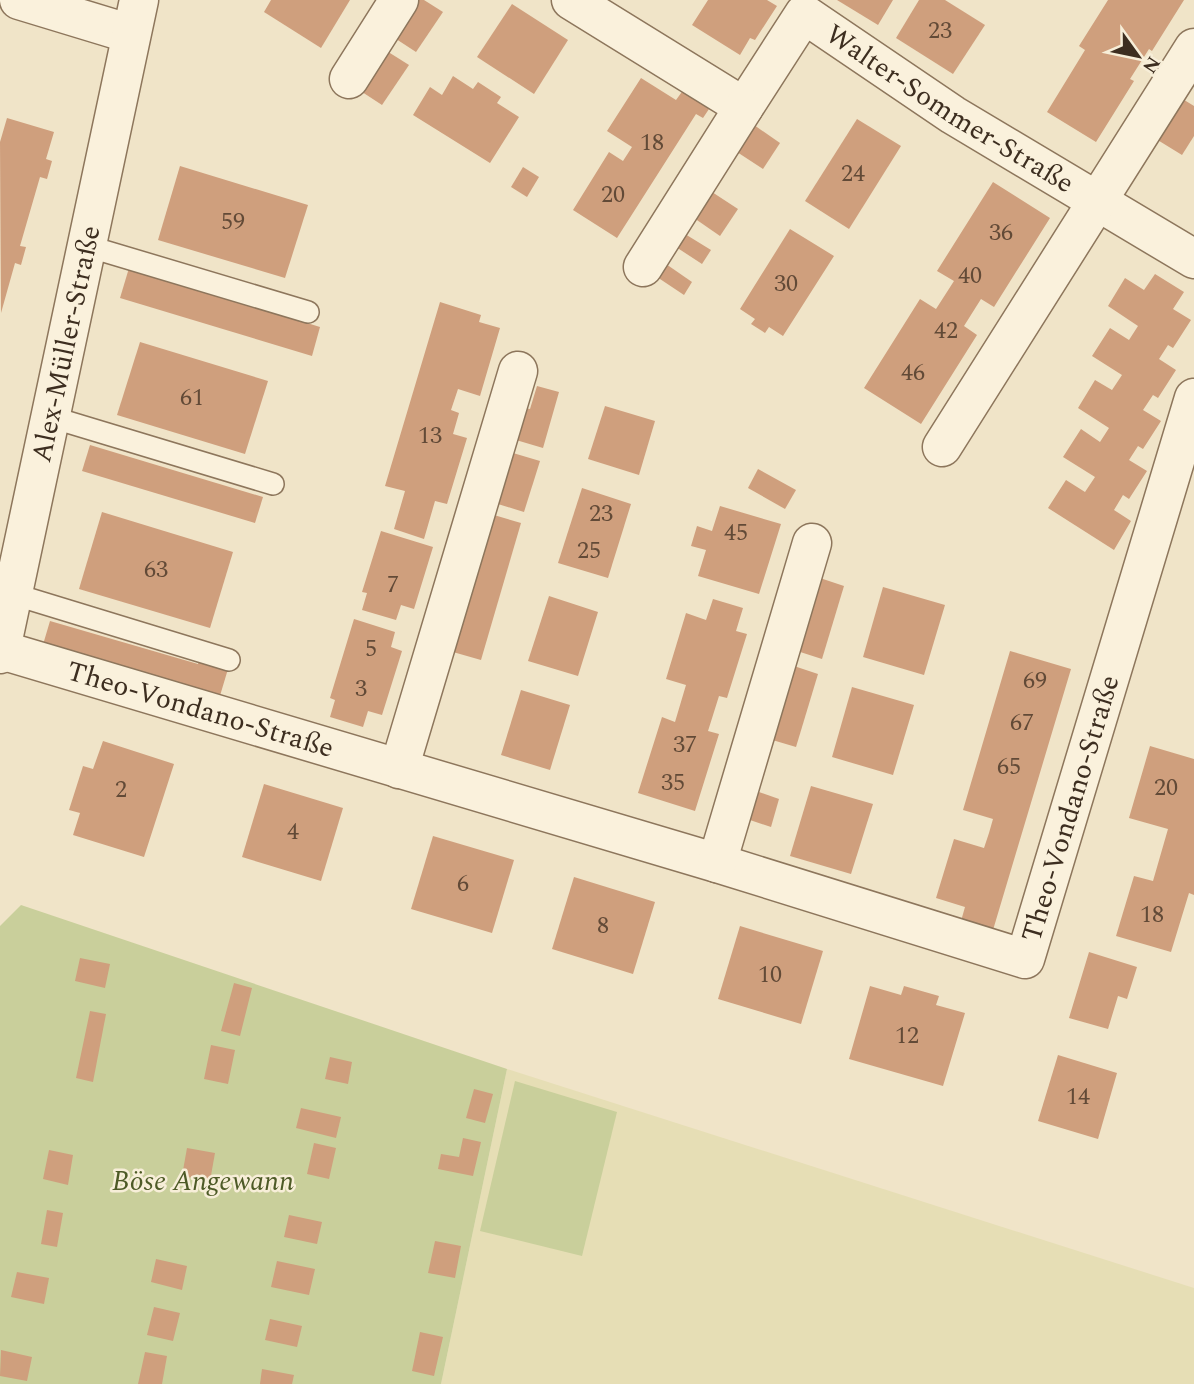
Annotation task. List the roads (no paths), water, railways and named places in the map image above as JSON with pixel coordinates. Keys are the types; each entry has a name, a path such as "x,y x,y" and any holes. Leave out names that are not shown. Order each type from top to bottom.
{"street":[{"name":"Alex-Müller-Straße","path":"0,652 135,17 19,0"},
{"path":"349,79 399,0"},
{"path":"571,0 744,107"},
{"name":"Walter-Sommer-Straße","path":"643,267 809,7 953,115 1194,259"},
{"name":"Walter-Sommer-Straße","path":"942,447 1194,48"},
{"path":"399,769 518,371"},
{"name":"Theo-Vondano-Straße","path":"0,652 717,863 1025,959 1194,398"},
{"path":"717,863 812,543"}],"lane":[{"path":"87,246 308,312"},
{"path":"51,417 273,484"},
{"path":"13,594 229,660"}],"park label":[{"name":"Böse Angewann","path":"203,1181"}]}
